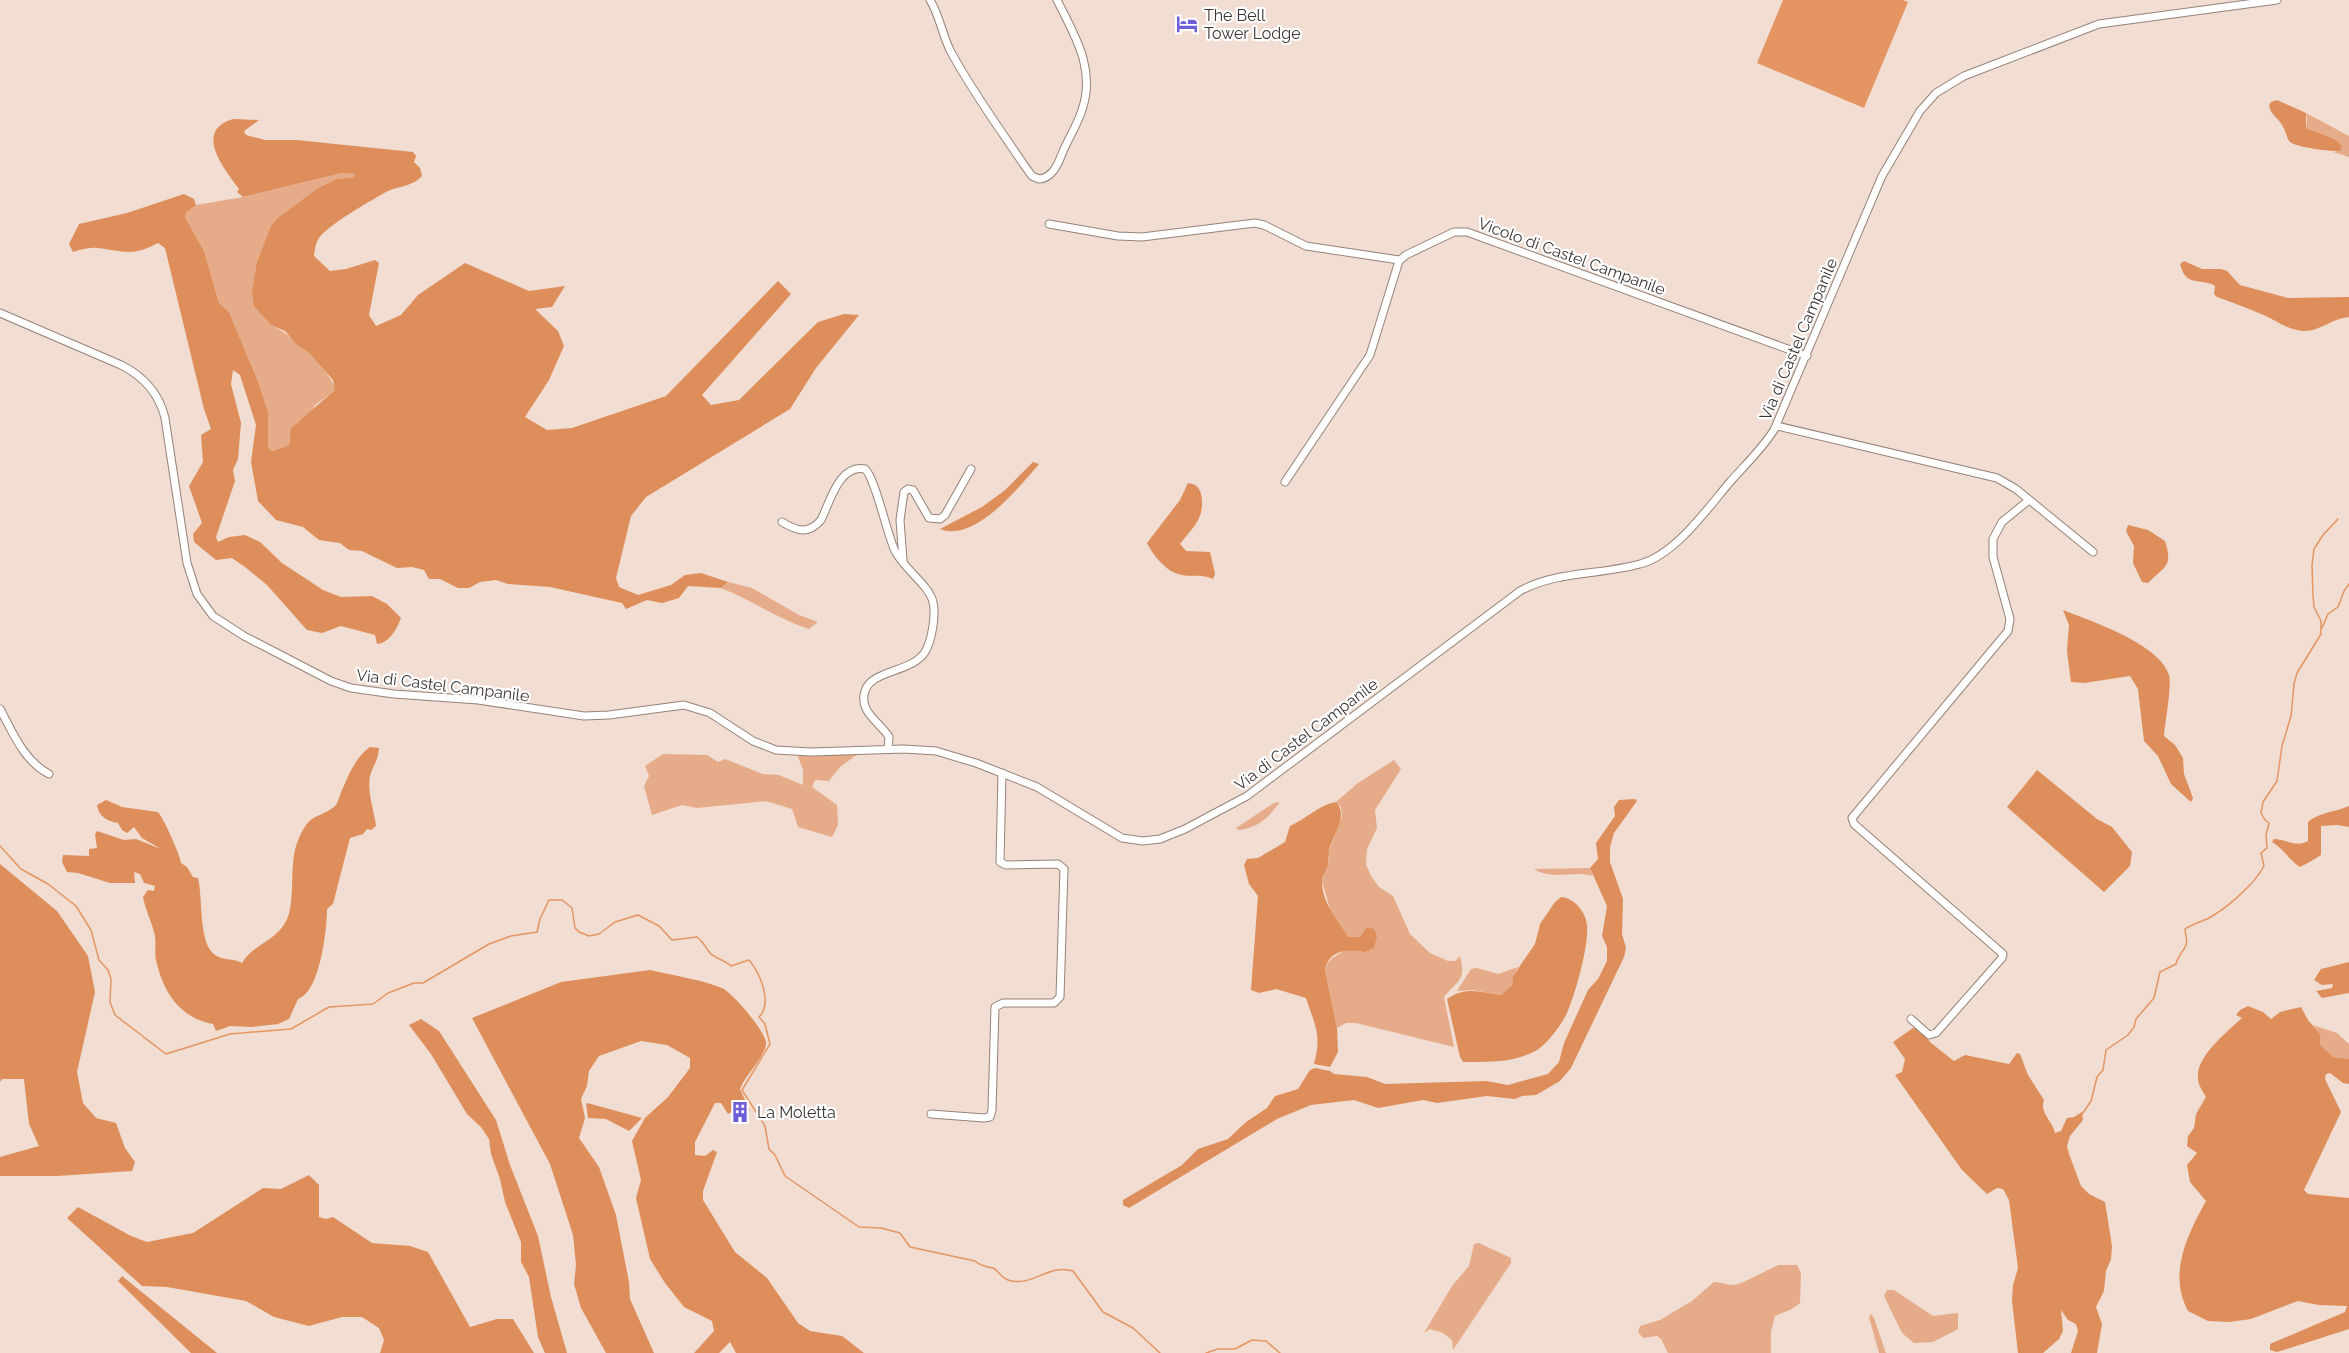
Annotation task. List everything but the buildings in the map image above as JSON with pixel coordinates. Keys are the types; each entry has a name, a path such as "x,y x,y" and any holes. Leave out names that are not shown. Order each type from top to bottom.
{"street":[{"path":"930,0 950,50 986,108 1032,176 1042,179 1051,175 1082,111 1088,81 1083,52 1057,0"},
{"name":"Via di Castel Campanile","path":"0,313 121,364 149,386 157,396 165,418 187,563 202,603 213,616 238,633 331,681 363,691 478,700 578,716 605,716 673,705 687,705 710,713 753,741 776,750 810,752 923,749 942,752 1045,791 1124,838 1149,841 1174,834 1260,787 1520,591 1549,580 1635,566 1659,555 1680,537 1761,448 1776,426 1884,172 1920,111 1936,93 1964,75 2099,24 2277,0"},
{"path":"1048,224 1118,236 1142,237 1252,223 1264,225 1306,246 1399,260 1372,352 1285,482"},
{"name":"Vicolo di Castel Campanile","path":"1399,260 1454,232 1465,231 1807,356"},
{"path":"1776,426 1986,475 2004,482 2093,552"},
{"path":"782,522 801,531 816,525 821,520 845,475 852,470 865,469 872,478 894,550 906,568 929,594 933,604 933,613 928,645 923,655 906,666 873,679 865,689 864,700 867,710 889,737 888,749"},
{"path":"906,568 900,534 900,506 904,492 908,489 913,490 929,518 940,519 945,515 970,469"},
{"path":"1911,1019 1929,1035 1936,1033 2002,958 2003,954 1854,824 1852,818 2008,631 2010,617 1993,555 1993,539 2000,524 2029,500"},
{"path":"0,709 23,750 39,767 50,774"},
{"path":"931,1114 990,1117 995,1007 1003,1003 1054,1004 1060,997 1064,869 1058,864 1006,865 1000,862 1002,774"}],"shaded area":[{"path":"1783,0 1903,0 1908,2 1864,108 1757,63"},
{"path":"2277,100 2306,113 2306,128 2333,138 2342,146 2340,151 2322,150 2290,142 2269,106 2271,102"},
{"path":"2306,113 2349,136 2349,157 2333,152 2340,151 2334,138 2306,128"},
{"path":"233,119 259,120 244,131 246,135 265,140 296,140 413,152 416,156 414,162 420,168 422,176 419,179 388,191 331,226 319,238 315,247 314,256 330,271 346,269 375,260 379,263 369,315 376,326 401,315 418,295 465,263 529,291 565,286 552,307 535,309 558,331 564,346 549,380 525,417 547,430 572,428 666,396 778,281 791,294 702,395 711,405 739,400 818,322 844,314 859,315 816,368 790,409 646,497 631,516 616,578 619,587 638,595 671,585 685,575 701,573 728,582 721,588 688,586 679,598 662,603 647,600 626,609 622,603 550,587 508,584 496,580 480,582 469,588 458,588 440,579 429,579 424,570 412,567 397,568 362,551 349,550 340,543 319,540 303,527 276,520 258,501 251,462 256,425 240,375 233,370 231,384 241,423 238,459 233,470 235,481 216,537 218,542 229,537 245,535 260,542 282,563 323,590 341,597 372,596 387,604 401,618 389,638 377,644 375,635 341,626 322,633 307,630 267,585 245,567 232,558 216,560 194,542 193,534 202,523 189,486 203,462 201,435 211,429 204,409 165,248 158,243 134,252 94,248 73,252 69,244 79,224 127,213 184,194 194,199 196,205 186,213 185,217 204,251 219,303 229,312 259,384 268,412 268,447 272,451 289,445 291,428 335,390 333,380 309,353 296,344 285,331 271,325 254,306 252,292 257,262 271,226 279,217 317,189 337,179 354,177 355,174 342,173 243,197 237,192 239,189 220,161 213,141 215,132 221,125"},
{"path":"342,173 355,174 354,177 337,179 271,325 289,336 318,363 336,390 315,405 311,413 296,423 289,445 272,451 268,447 268,412 259,384 229,312 219,303 204,251 185,217 186,213 196,205 243,197"},
{"path":"2184,261 2202,269 2227,271 2240,285 2288,298 2349,297 2349,317 2311,330 2294,329 2217,297 2214,294 2215,286 2194,281 2186,276 2180,264"},
{"path":"1033,462 1039,464 1008,498 981,521 967,528 953,531 940,529 982,507 1004,491"},
{"path":"1188,483 1199,489 1202,510 1194,527 1180,544 1186,551 1210,552 1215,574 1213,579 1173,572 1160,562 1147,543 1180,500"},
{"path":"2128,525 2148,530 2165,541 2168,561 2148,583 2142,582 2133,563 2134,546 2126,531"},
{"path":"728,582 752,588 799,615 818,622 809,629 786,620 721,588"},
{"path":"2063,610 2123,635 2153,653 2163,664 2170,680 2164,736 2175,745 2183,758 2184,774 2193,798 2191,802 2171,784 2158,756 2144,741 2138,689 2130,676 2084,683 2071,682 2067,651 2069,625"},
{"path":"370,747 379,748 369,782 376,826 371,830 367,829 363,834 350,838 333,904 327,909 324,945 317,973 306,994 298,999 289,1019 278,1024 252,1027 230,1026 216,1031 213,1024 201,1021 182,1010 168,993 156,960 155,935 143,897 148,890 154,891 155,886 144,883 140,874 134,872 135,883 110,883 67,872 62,862 63,855 89,856 89,849 97,848 95,834 97,831 124,840 136,839 161,849 142,838 134,827 127,833 118,823 104,818 97,805 106,800 122,807 158,812 181,863 187,867 193,877 198,878 203,931 210,949 218,957 242,963 251,952 281,929 285,923 290,907 294,855 300,835 312,819 336,805 354,765"},
{"path":"663,754 707,755 718,762 725,759 763,774 779,775 803,785 803,770 797,754 858,754 840,767 829,781 815,780 812,787 837,805 838,825 832,837 798,827 792,809 766,801 697,808 682,805 652,815 644,786 649,776 645,766"},
{"path":"1394,760 1401,769 1375,810 1377,828 1367,849 1366,864 1379,887 1393,896 1410,934 1430,953 1448,961 1455,961 1460,956 1462,975 1444,997 1454,1047 1356,1023 1346,1023 1337,1028 1325,970 1332,959 1360,937 1348,937 1331,913 1322,881 1329,861 1328,853 1342,816 1341,807 1336,802 1358,783"},
{"path":"2037,770 2097,819 2112,827 2132,852 2130,866 2104,892 2007,807"},
{"path":"1635,799 1637,801 1614,833 1610,847 1610,862 1623,899 1622,934 1626,948 1624,957 1571,1068 1560,1081 1536,1095 1515,1099 1487,1096 1437,1103 1423,1100 1378,1108 1354,1100 1311,1105 1277,1119 1129,1208 1123,1205 1123,1200 1182,1165 1198,1149 1228,1139 1246,1122 1267,1108 1275,1096 1298,1089 1310,1070 1315,1068 1334,1074 1367,1077 1385,1084 1486,1081 1508,1085 1548,1074 1559,1062 1564,1043 1588,990 1598,979 1607,961 1607,947 1602,936 1607,906 1590,868 1598,859 1596,843 1615,816 1614,807 1619,800"},
{"path":"1280,802 1267,817 1257,824 1245,829 1236,828 1274,803"},
{"path":"1336,802 1340,807 1341,819 1329,850 1328,864 1322,880 1325,897 1348,937 1360,937 1367,927 1374,929 1377,936 1374,948 1365,952 1340,952 1327,963 1325,970 1337,1028 1338,1052 1330,1067 1314,1064 1317,1037 1315,1023 1306,998 1276,989 1259,993 1251,990 1258,896 1249,884 1244,865 1247,859 1258,858 1285,842 1290,826 1324,806"},
{"path":"2349,806 2349,827 2321,826 2321,855 2300,867 2272,842 2278,839 2304,843 2308,841 2308,822 2317,816"},
{"path":"0,864 57,911 88,956 95,992 77,1072 83,1103 96,1118 116,1123 125,1148 135,1162 132,1171 57,1176 0,1176 0,1157 39,1146 29,1124 24,1079 2,1079 0,1082"},
{"path":"1590,868 1593,876 1586,874 1556,875 1541,873 1534,869"},
{"path":"1561,897 1579,906 1587,925 1581,971 1564,1019 1540,1048 1522,1057 1503,1061 1463,1062 1447,999 1467,991 1501,995 1512,985 1513,976 1535,944 1540,924"},
{"path":"2349,962 2349,993 2322,998 2316,991 2332,988 2333,984 2322,985 2314,980 2321,969"},
{"path":"1518,967 1513,976 1512,985 1501,995 1473,990 1457,991 1471,969 1477,968 1498,974"},
{"path":"650,970 722,988 741,1005 762,1032 766,1045 764,1051 740,1089 750,1111 743,1106 728,1114 721,1103 715,1103 695,1142 695,1155 705,1156 713,1150 717,1152 703,1191 703,1200 735,1252 767,1278 798,1323 810,1331 842,1336 864,1353 736,1353 730,1342 719,1353 694,1353 714,1331 712,1321 684,1307 650,1259 636,1198 641,1180 632,1141 645,1118 668,1097 690,1068 690,1058 667,1045 641,1041 599,1056 589,1071 587,1086 581,1099 585,1118 579,1138 599,1167 616,1215 629,1282 630,1299 654,1353 606,1353 581,1308 574,1284 576,1265 573,1235 550,1164 472,1018 561,982"},
{"path":"2248,1006 2263,1012 2271,1019 2280,1012 2301,1007 2320,1034 2320,1045 2333,1057 2349,1059 2349,1084 2343,1083 2330,1073 2326,1074 2325,1079 2341,1112 2304,1190 2308,1194 2349,1198 2349,1329 2277,1352 2270,1350 2270,1344 2345,1312 2347,1306 2319,1305 2298,1301 2251,1319 2229,1322 2208,1321 2188,1311 2182,1297 2180,1283 2182,1255 2192,1227 2206,1201 2190,1182 2187,1165 2197,1153 2187,1146 2188,1136 2194,1128 2196,1114 2206,1097 2198,1081 2199,1067 2215,1044 2242,1018 2236,1015 2240,1010"},
{"path":"421,1019 439,1031 496,1120 510,1165 538,1236 551,1297 567,1353 545,1353 538,1337 529,1277 521,1262 521,1242 505,1202 489,1139 481,1127 467,1114 431,1054 409,1025"},
{"path":"2313,1025 2337,1033 2349,1044 2349,1059 2333,1057 2319,1045 2320,1034"},
{"path":"1913,1028 1919,1029 1931,1043 1954,1061 1965,1055 2009,1064 2017,1053 2020,1054 2028,1075 2044,1100 2043,1109 2055,1133 2061,1131 2067,1118 2082,1112 2083,1120 2070,1136 2067,1146 2081,1186 2089,1194 2105,1202 2112,1246 2104,1291 2096,1307 2102,1324 2097,1353 2071,1353 2078,1331 2076,1324 2068,1320 2061,1310 2063,1331 2059,1339 2043,1353 2018,1353 2012,1301 2013,1285 2018,1268 2009,1200 2003,1189 1997,1188 1987,1194 1962,1170 1895,1075 1902,1072 1905,1059 1893,1042"},
{"path":"586,1103 642,1118 629,1131 606,1119 588,1118"},
{"path":"309,1175 319,1185 319,1217 326,1219 333,1217 372,1243 410,1246 428,1252 470,1327 497,1319 513,1319 534,1353 380,1353 384,1340 379,1328 362,1317 342,1317 309,1326 274,1317 246,1301 167,1287 142,1286 67,1218 78,1207 131,1236 147,1242 193,1233 263,1188 281,1189"},
{"path":"1479,1243 1511,1258 1511,1263 1453,1350 1452,1340 1443,1333 1430,1329 1424,1333 1452,1286 1469,1266 1474,1244"},
{"path":"1779,1265 1797,1265 1801,1273 1800,1303 1775,1316 1771,1331 1771,1353 1668,1353 1657,1336 1643,1338 1638,1332 1640,1326 1660,1320 1692,1301 1714,1282 1737,1284"},
{"path":"122,1276 217,1353 191,1353 118,1281"},
{"path":"1887,1290 1894,1290 1933,1316 1958,1313 1958,1329 1933,1342 1914,1343 1902,1333 1884,1296"},
{"path":"1871,1314 1886,1353 1879,1353 1869,1317"}],"waterway":[{"path":"2078,1120 2091,1101 2097,1077 2103,1070 2106,1050 2128,1035 2136,1019 2154,998 2160,972 2176,964 2186,945 2185,929 2207,919 2231,903 2254,881 2264,866 2261,853 2267,848 2266,835 2269,823 2261,813 2263,802 2277,781 2282,746 2291,716 2297,673 2321,634 2321,621 2314,607 2313,596 2314,549 2338,519"},
{"path":"2322,628 2328,614 2338,607 2349,584"},
{"path":"0,846 21,869 48,884 76,906 91,930 99,960 108,970 111,979 110,1002 115,1015 166,1054 230,1034 291,1029 329,1007 373,1004 388,993 414,983 423,983 489,944 511,936 537,932 549,900 562,900 572,908 575,928 589,936 599,934 615,922 638,915 659,926 672,940 697,937 712,955 731,966 749,960 761,980 765,1004 759,1017 765,1024 770,1044 742,1090 765,1126 769,1149 775,1155 785,1176 859,1227 881,1228 900,1233 910,1247 975,1261 995,1269 1008,1280 1025,1281 1056,1270 1073,1271 1103,1312 1133,1328 1160,1353"},
{"path":"1206,1353 1218,1349 1235,1349 1252,1340 1266,1341 1280,1353"}],"place":[{"name":"The Bell Tower Lodge","path":"1187,24"},
{"name":"La Moletta","path":"740,1112"}]}
